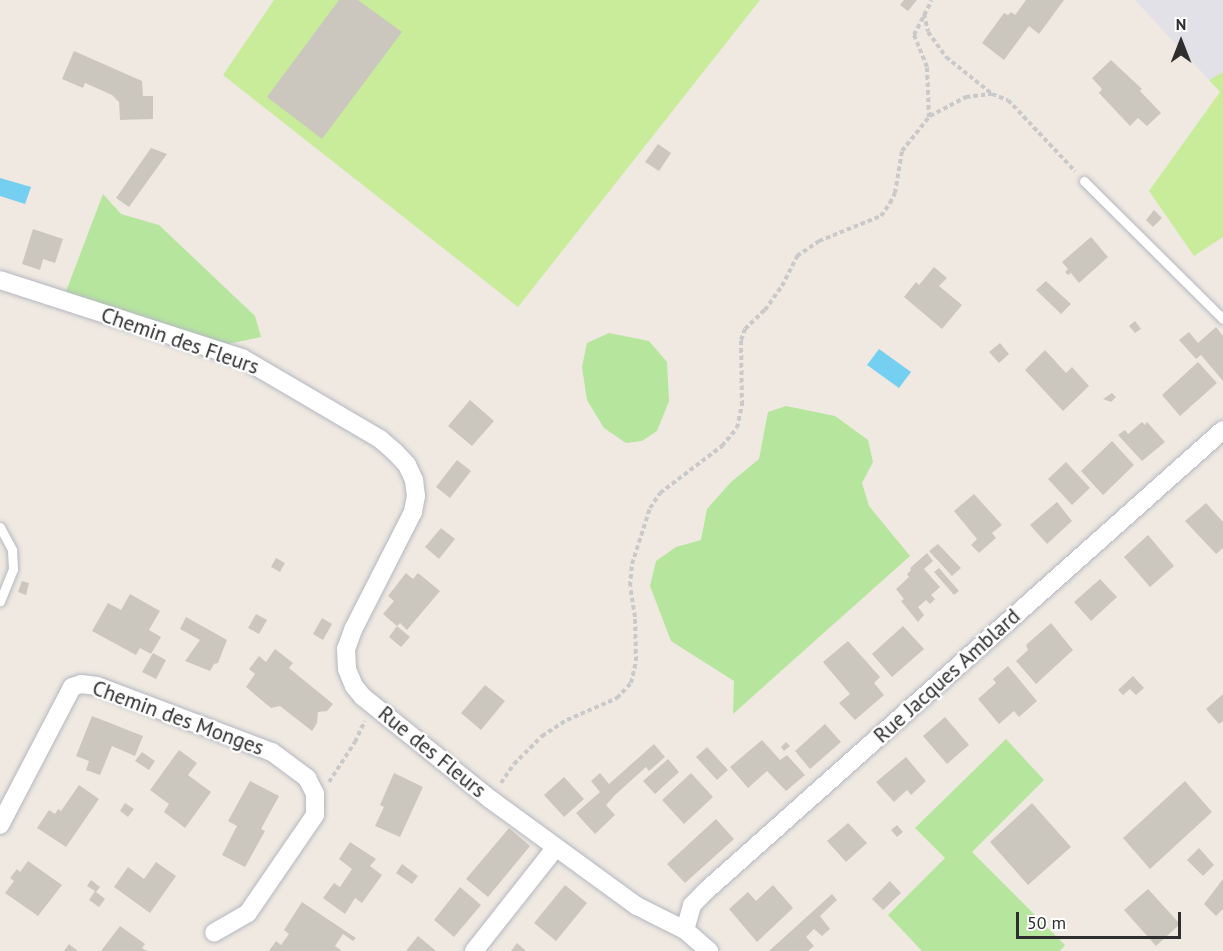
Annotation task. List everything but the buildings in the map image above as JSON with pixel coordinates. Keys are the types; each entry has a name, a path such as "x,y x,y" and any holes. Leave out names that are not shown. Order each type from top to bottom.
{"street":[{"name":"Chemin des Fleurs","path":"0,280 242,358 380,439 407,465"},
{"name":"Rue Jacques Amblard","path":"685,930 692,905 708,889 1223,430"},
{"name":"Rue des Fleurs","path":"407,465 415,488 413,512 353,630 346,649 347,669 354,686 373,705 490,799 637,906 685,930 709,951"},
{"name":"Chemin des Monges","path":"0,825 72,687 81,684 97,686 272,752 307,778 315,794"},
{"path":"214,933 248,913 315,815 315,794"},
{"path":"474,951 556,847"}],"lane":[{"path":"1084,181 1223,319"},
{"path":"0,527 12,550 13,569 0,602"}],"path":[{"path":"929,117 927,66 914,35 932,0"},
{"path":"923,14 928,32 946,57 992,94 1008,100 1084,181"},
{"path":"490,799 514,764 542,736 567,720 617,698 631,683 636,661 635,617 630,586 632,564 650,508 660,494 722,446 737,428 742,405 740,349 745,329 765,310 797,256 819,241 881,216 895,193 902,151 929,117 966,97 992,94"},
{"path":"315,794 333,778 355,742 373,705"}],"shaded area":[{"path":"1135,0 1223,0 1223,72 1209,80"}],"green space":[{"path":"274,0 760,0 518,307 223,75"},
{"path":"1223,72 1223,237 1194,256 1149,191 1220,92 1209,80"},
{"path":"103,194 121,214 159,225 255,316 261,337 228,344 65,294"},
{"path":"609,333 649,341 667,362 669,401 657,431 642,441 626,443 604,428 587,400 582,367 587,343"},
{"path":"786,406 835,416 868,440 873,462 862,483 869,506 910,556 733,714 734,681 671,641 650,586 656,561 676,547 701,540 707,509 731,482 759,459 768,412"},
{"path":"1006,739 1044,780 972,852 1065,945 1060,951 922,951 888,915 945,858 915,828"}],"water":[{"path":"0,178 31,187 25,204 0,196"},
{"path":"879,349 911,372 899,388 867,365"}]}
